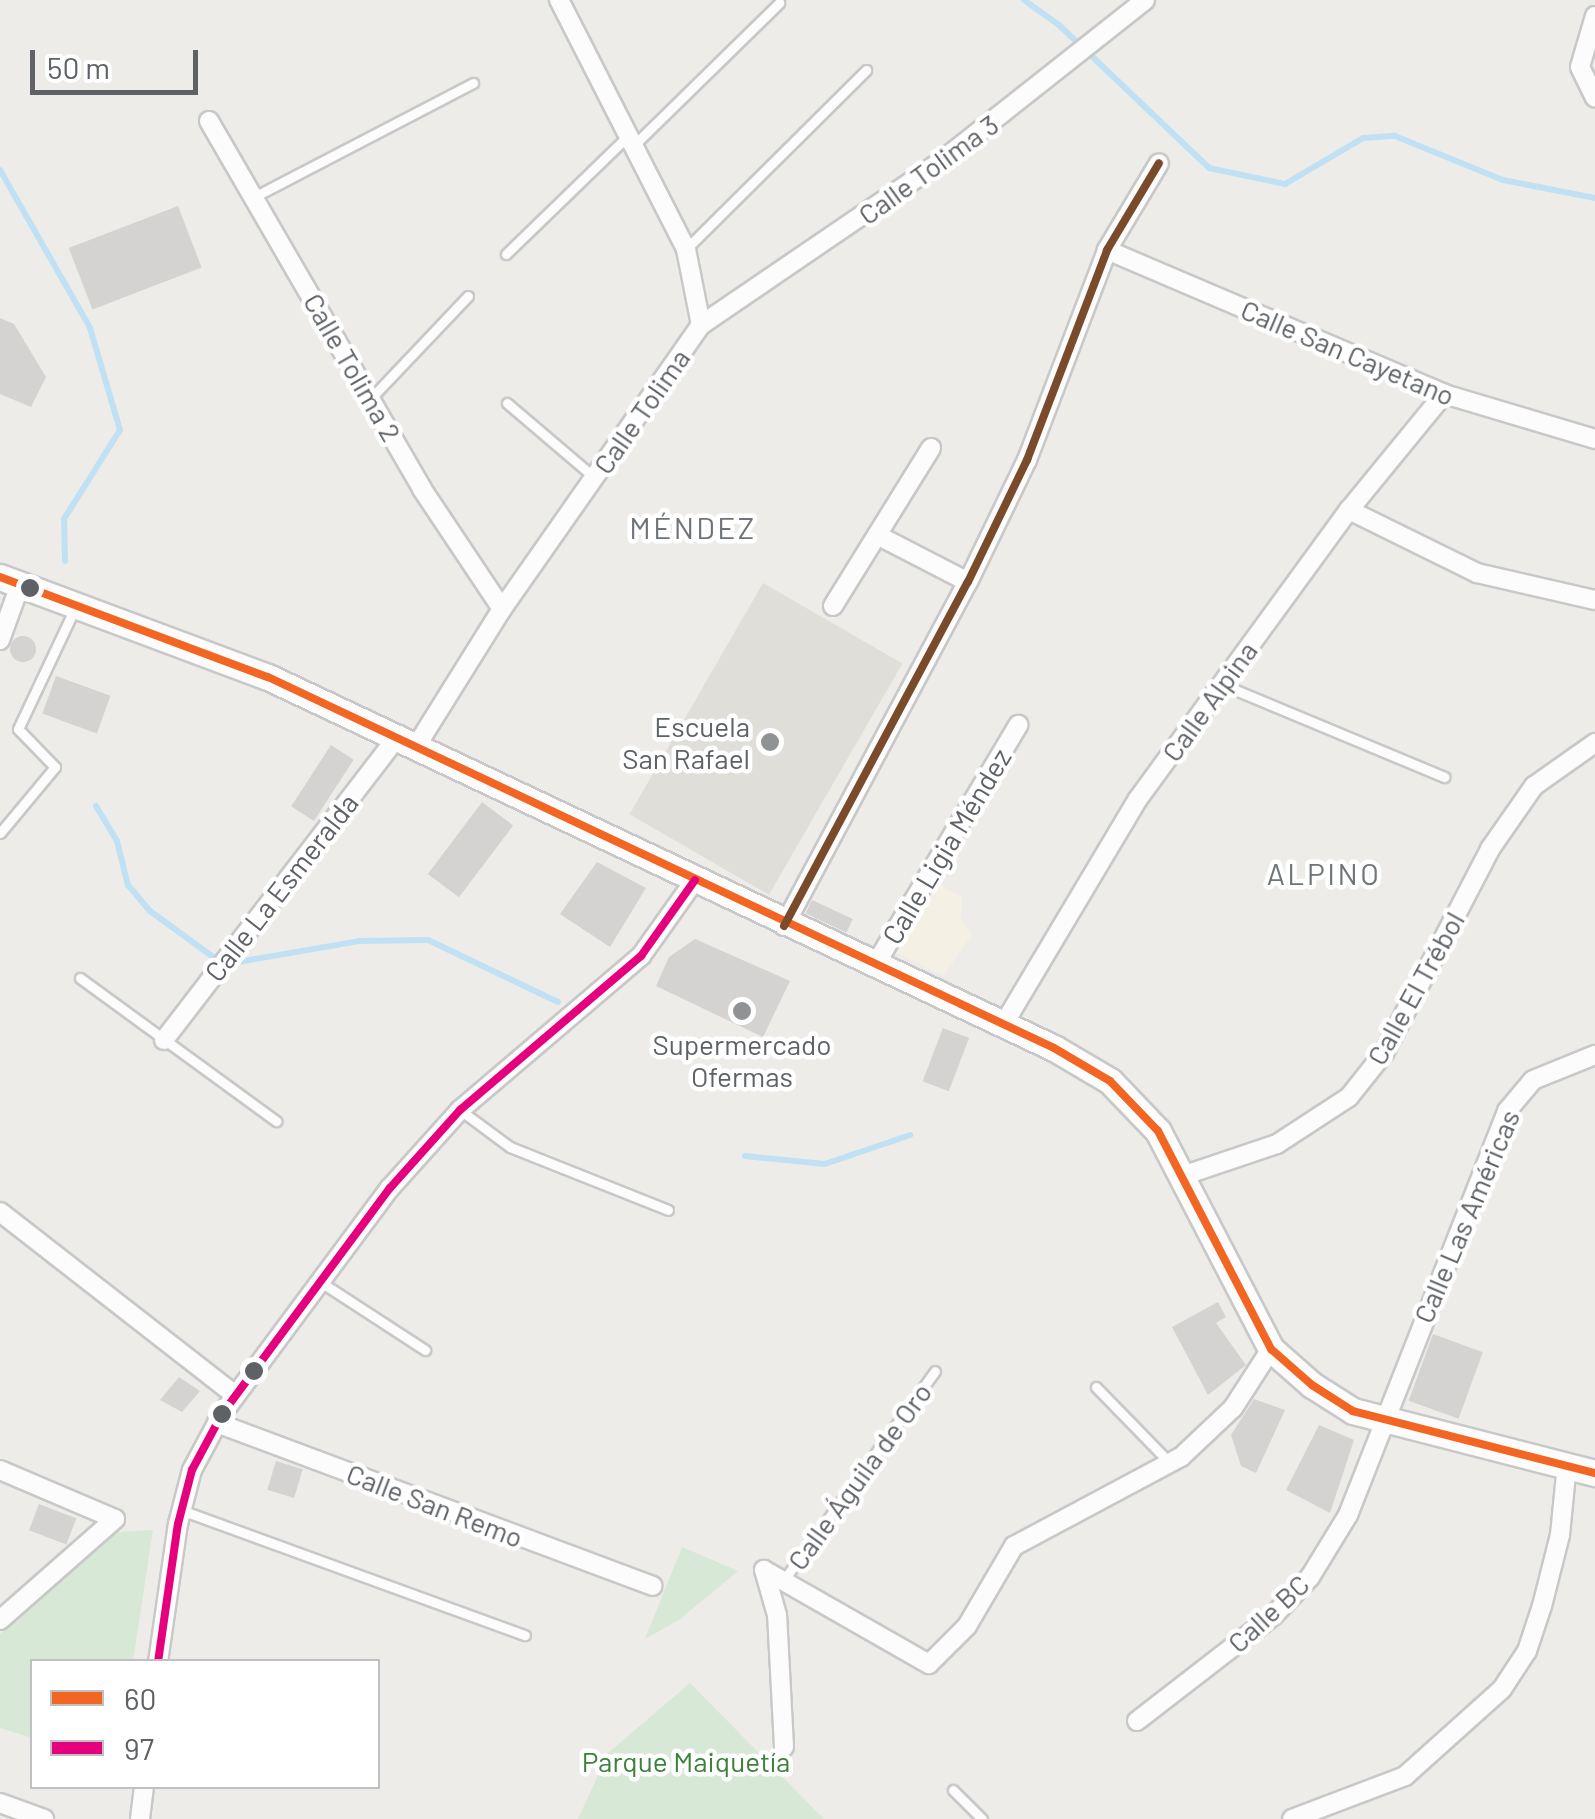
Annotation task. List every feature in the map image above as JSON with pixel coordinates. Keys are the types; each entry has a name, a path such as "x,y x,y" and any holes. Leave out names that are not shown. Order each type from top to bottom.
{"main road":[{"path":"10,581 268,677 408,740 784,926 1110,1080 1158,1132 1186,1175 1271,1349 1354,1412 1585,1466"}],"street":[{"name":"Calle Tolima","path":"408,740 701,325 686,249 560,0"},
{"name":"Calle Tolima 3","path":"701,325 847,229 1060,72 1105,33 1121,7 1145,0"},
{"path":"1595,16 1580,67 1595,98"},
{"name":"Calle Tolima 2","path":"209,121 373,396 422,489 502,609"},
{"path":"784,926 968,582 1027,460 1107,250 1158,163"},
{"name":"Calle San Cayetano","path":"1107,250 1444,394 1595,439"},
{"name":"Calle Alpina","path":"1002,1027 1138,799 1349,510 1444,394"},
{"path":"833,606 931,448"},
{"path":"1349,510 1477,573 1595,600"},
{"path":"877,535 968,582"},
{"path":"0,640 10,581"},
{"name":"Calle Ligia Méndez","path":"874,967 1018,725"},
{"name":"Calle La Esmeralda","path":"164,1040 408,740"},
{"name":"Calle El Trébol","path":"1186,1175 1277,1144 1349,1098 1384,1052 1490,849 1534,786 1595,742"},
{"path":"158,1659 192,1470 235,1395 390,1188 460,1110 642,956 695,880"},
{"name":"Calle Las Américas","path":"1382,1418 1507,1110 1533,1080 1595,1055"},
{"path":"0,1212 235,1395"},
{"path":"784,1748 777,1615 764,1570 930,1664 967,1626 1014,1546 1170,1463 1232,1408 1271,1349"},
{"name":"Calle BC","path":"1137,1722 1274,1615 1310,1577 1348,1515 1382,1418"},
{"name":"Calle San Remo","path":"217,1423 654,1586"},
{"path":"1292,1819 1405,1776 1502,1689 1527,1651 1560,1535 1585,1466"},
{"path":"0,1470 115,1519 0,1620"},
{"path":"140,1819 144,1789"},
{"path":"0,1804 44,1819"}],"lane":[{"path":"506,254 779,4"},
{"path":"686,249 866,70"},
{"path":"252,198 473,83"},
{"path":"373,396 468,296"},
{"path":"507,403 594,478"},
{"path":"0,833 55,767 18,729 76,605"},
{"path":"1221,684 1444,777"},
{"path":"80,978 276,1122"},
{"path":"460,1110 510,1147 668,1210"},
{"path":"322,1283 424,1350"},
{"name":"Calle Águila de Oro","path":"783,1581 935,1370"},
{"path":"1096,1387 1170,1463"},
{"path":"182,1510 525,1635"},
{"path":"954,1790 982,1819"}],"shaded area":[{"name":"Escuela San Rafael","path":"763,583 902,664 769,895 630,814"},
{"path":"937,883 962,898 961,919 972,935 943,976 893,951"}],"green space":[{"path":"153,1530 133,1659 30,1659 30,1737 0,1728 0,1634 117,1532"},
{"path":"682,1547 738,1571 679,1620 645,1639"},
{"name":"Parque Maiquetía","path":"690,1683 824,1819 578,1819 608,1753"}],"building":[{"path":"178,206 202,268 92,310 69,248"},
{"path":"0,318 14,324 46,377 31,407 0,394"},
{"path":"23,636 33,639 33,659 23,662 13,659 10,649 13,639"},
{"path":"56,676 111,696 97,733 42,714"},
{"path":"331,745 354,760 314,821 291,806"},
{"path":"482,802 513,825 459,897 428,874"},
{"path":"597,862 646,888 610,947 560,914"},
{"path":"812,900 853,919 846,933 806,914"},
{"name":"Supermercado Ofermas","path":"695,939 790,981 763,1037 656,986 669,957"},
{"path":"943,1028 969,1038 949,1091 923,1081"},
{"path":"1218,1302 1226,1317 1216,1323 1246,1365 1208,1395 1172,1327"},
{"path":"1433,1334 1483,1352 1459,1419 1409,1401"},
{"path":"179,1377 200,1391 182,1412 160,1400"},
{"path":"1254,1399 1285,1410 1256,1473 1241,1466 1231,1435"},
{"path":"1319,1425 1354,1440 1330,1513 1286,1490"},
{"path":"276,1461 303,1469 294,1498 267,1490"},
{"path":"39,1504 76,1518 66,1544 29,1530"}],"waterway":[{"path":"1024,0 1059,25 1209,168 1285,184 1363,138 1395,136 1503,180 1595,198"},
{"path":"0,170 90,328 120,430 64,519 65,561"},
{"path":"96,806 117,841 128,885 150,911 216,959"},
{"path":"238,962 360,941 428,940 558,1002"},
{"path":"745,1156 825,1164 910,1135"}],"transit line":[{"path":"784,926 968,582 1027,460 1107,250 1159,163"},
{"name":"60","path":"0,577 268,677 1054,1048 1110,1081 1158,1131 1271,1349 1312,1385 1353,1411 1595,1473"},
{"name":"97","path":"158,1659 178,1524 192,1470 222,1414 390,1188 460,1110 641,956 695,880"}],"place":[{"name":"Escuela San Rafael","path":"770,742"},
{"name":"Supermercado Ofermas","path":"742,1011"}],"district":[{"name":"MÉNDEZ","path":"693,527"},
{"name":"ALPINO","path":"1324,873"}]}
